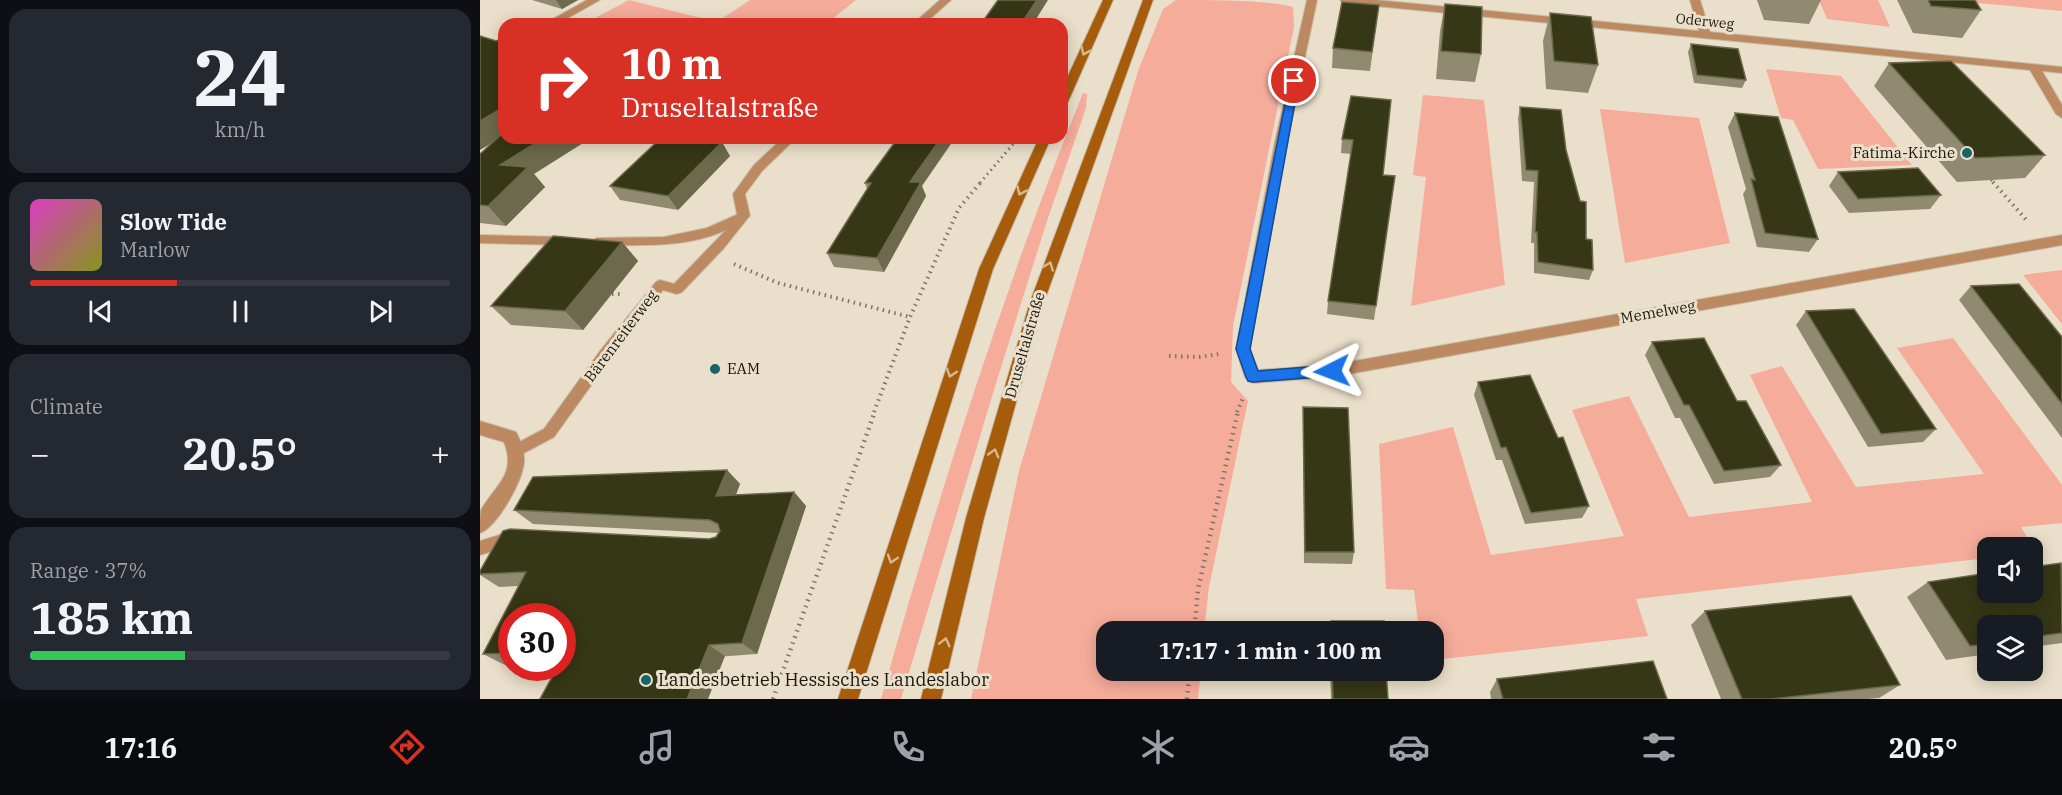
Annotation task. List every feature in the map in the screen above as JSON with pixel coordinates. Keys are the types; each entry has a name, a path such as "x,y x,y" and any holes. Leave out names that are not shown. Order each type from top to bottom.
{"main road":[{"path":"1068,89 1108,0"},
{"name":"Druseltalstraße","path":"931,699 975,518 1037,302 1109,99 1148,0"},
{"path":"848,699 986,269 1043,144"}],"street":[{"path":"560,18 595,0"},
{"path":"925,18 946,0"},
{"path":"1253,377 1243,349 1281,142 1312,0"},
{"name":"Oderweg","path":"1344,0 2062,70"},
{"path":"1695,0 1706,36"},
{"path":"2034,68 2062,114"},
{"path":"743,216 739,194 758,168 784,144"},
{"name":"Memelweg","path":"1253,377 1332,371 2062,240"},
{"path":"480,428 510,437 517,450 514,477 480,525"}],"lane":[{"path":"480,239 664,241 710,232 743,216"},
{"name":"Bärenreiterweg","path":"517,450 549,434 605,355 660,285 677,289 720,245 743,216"},
{"path":"480,548 529,533"}],"path":[{"path":"773,699 846,488 910,317 959,208 999,164 1014,144"},
{"path":"1991,180 2033,227"},
{"path":"720,245 732,264 778,283 910,317"},
{"path":"612,294 624,294"},
{"path":"1169,356 1199,357 1243,349"},
{"path":"1195,621 1198,589 1236,415 1253,377"},
{"path":"1187,699 1189,681"}],"shaded area":[{"path":"629,0 701,18 595,18"},
{"path":"750,0 856,0 834,18 723,18"},
{"path":"1176,0 1254,2 1293,7 1294,27 1233,326 1231,382 1248,401 1209,587 1205,621 1096,621 1096,681 1200,681 1198,699 971,699 1019,471 1138,71 1163,9"},
{"path":"1819,0 1878,0 1890,27 1827,19"},
{"path":"1967,0 2062,0 2062,11 1968,2"},
{"path":"1766,69 1841,76 1912,165 1818,169 1793,120 1781,118"},
{"path":"1083,93 1087,94 1086,108 1047,221 997,380 901,699 881,699 949,469 999,317 1063,144 1068,144 1068,131"},
{"path":"1423,95 1484,100 1505,285 1411,306 1426,177 1413,175"},
{"path":"1600,109 1699,118 1730,243 1625,263"},
{"path":"2062,270 2062,324 2023,275"},
{"path":"1953,338 2062,485 2062,523 2021,527 2027,537 1977,537 1977,559 1636,599 1648,636 1444,659 1444,621 1418,621 1414,590 1386,589 1379,444 1453,427 1491,555 1624,536 1572,410 1629,396 1689,517 1812,502 1750,375 1782,366 1856,487 1984,474 1897,348"}],"building":[{"path":"998,0 1037,0 1025,18 985,18"},
{"path":"1928,0 1975,0 1981,10 1931,6"},
{"path":"1342,2 1379,5 1372,52 1333,48"},
{"path":"1445,4 1482,7 1481,54 1441,51"},
{"path":"1550,13 1591,17 1598,65 1554,61"},
{"path":"480,36 498,40 498,110 480,121"},
{"path":"1691,44 1738,49 1746,80 1697,75"},
{"path":"1951,61 2045,155 1975,158 1889,63"},
{"path":"1351,96 1391,100 1383,175 1395,176 1376,306 1328,301 1353,140 1342,139"},
{"path":"1520,107 1561,110 1566,150 1580,201 1586,202 1586,239 1592,240 1593,270 1538,262 1537,232 1535,232 1538,171 1526,170"},
{"path":"1735,113 1778,117 1818,239 1765,233 1751,179 1755,180"},
{"path":"498,138 498,144 534,144 500,165 528,167 488,206 480,205 480,154"},
{"path":"655,144 720,144 668,196 610,186"},
{"path":"894,144 937,144 910,182 921,182 877,258 827,253 871,183 865,183"},
{"path":"1918,168 1941,195 1858,199 1838,172"},
{"path":"553,236 622,242 565,311 491,306"},
{"path":"2019,284 2062,337 2062,404 1971,286"},
{"path":"1854,309 1936,429 1881,434 1806,311"},
{"path":"1704,338 1737,401 1746,401 1781,465 1724,471 1689,405 1684,405 1652,342"},
{"path":"1530,375 1558,438 1563,437 1589,506 1531,513 1506,447 1501,448 1478,382"},
{"path":"1303,407 1348,408 1354,552 1305,552"},
{"path":"727,470 716,496 794,492 742,643 709,645 687,699 540,699 550,681 576,681 576,603 510,603 526,572 480,574 480,571 503,531 510,529 709,539 716,537 720,531 718,524 710,520 514,510 533,477"},
{"path":"2061,563 2062,633 2043,636 2043,615 1977,615 1977,645 1970,646 1928,582 1977,575 1977,603 2043,603 2043,565"},
{"path":"1851,596 1900,685 1772,699 1742,699 1705,611"},
{"path":"498,625 498,653 483,654"},
{"path":"1653,661 1667,699 1503,699 1497,679"},
{"path":"1332,681 1387,681 1388,699 1333,699"}],"place":[{"name":"Fatima-Kirche","path":"1967,153"},
{"name":"EAM","path":"715,369"},
{"name":"Landesbetrieb Hessisches Landeslabor","path":"646,680"}],"route":[{"path":"1294,81 1243,349 1253,377 1332,371"}]}
